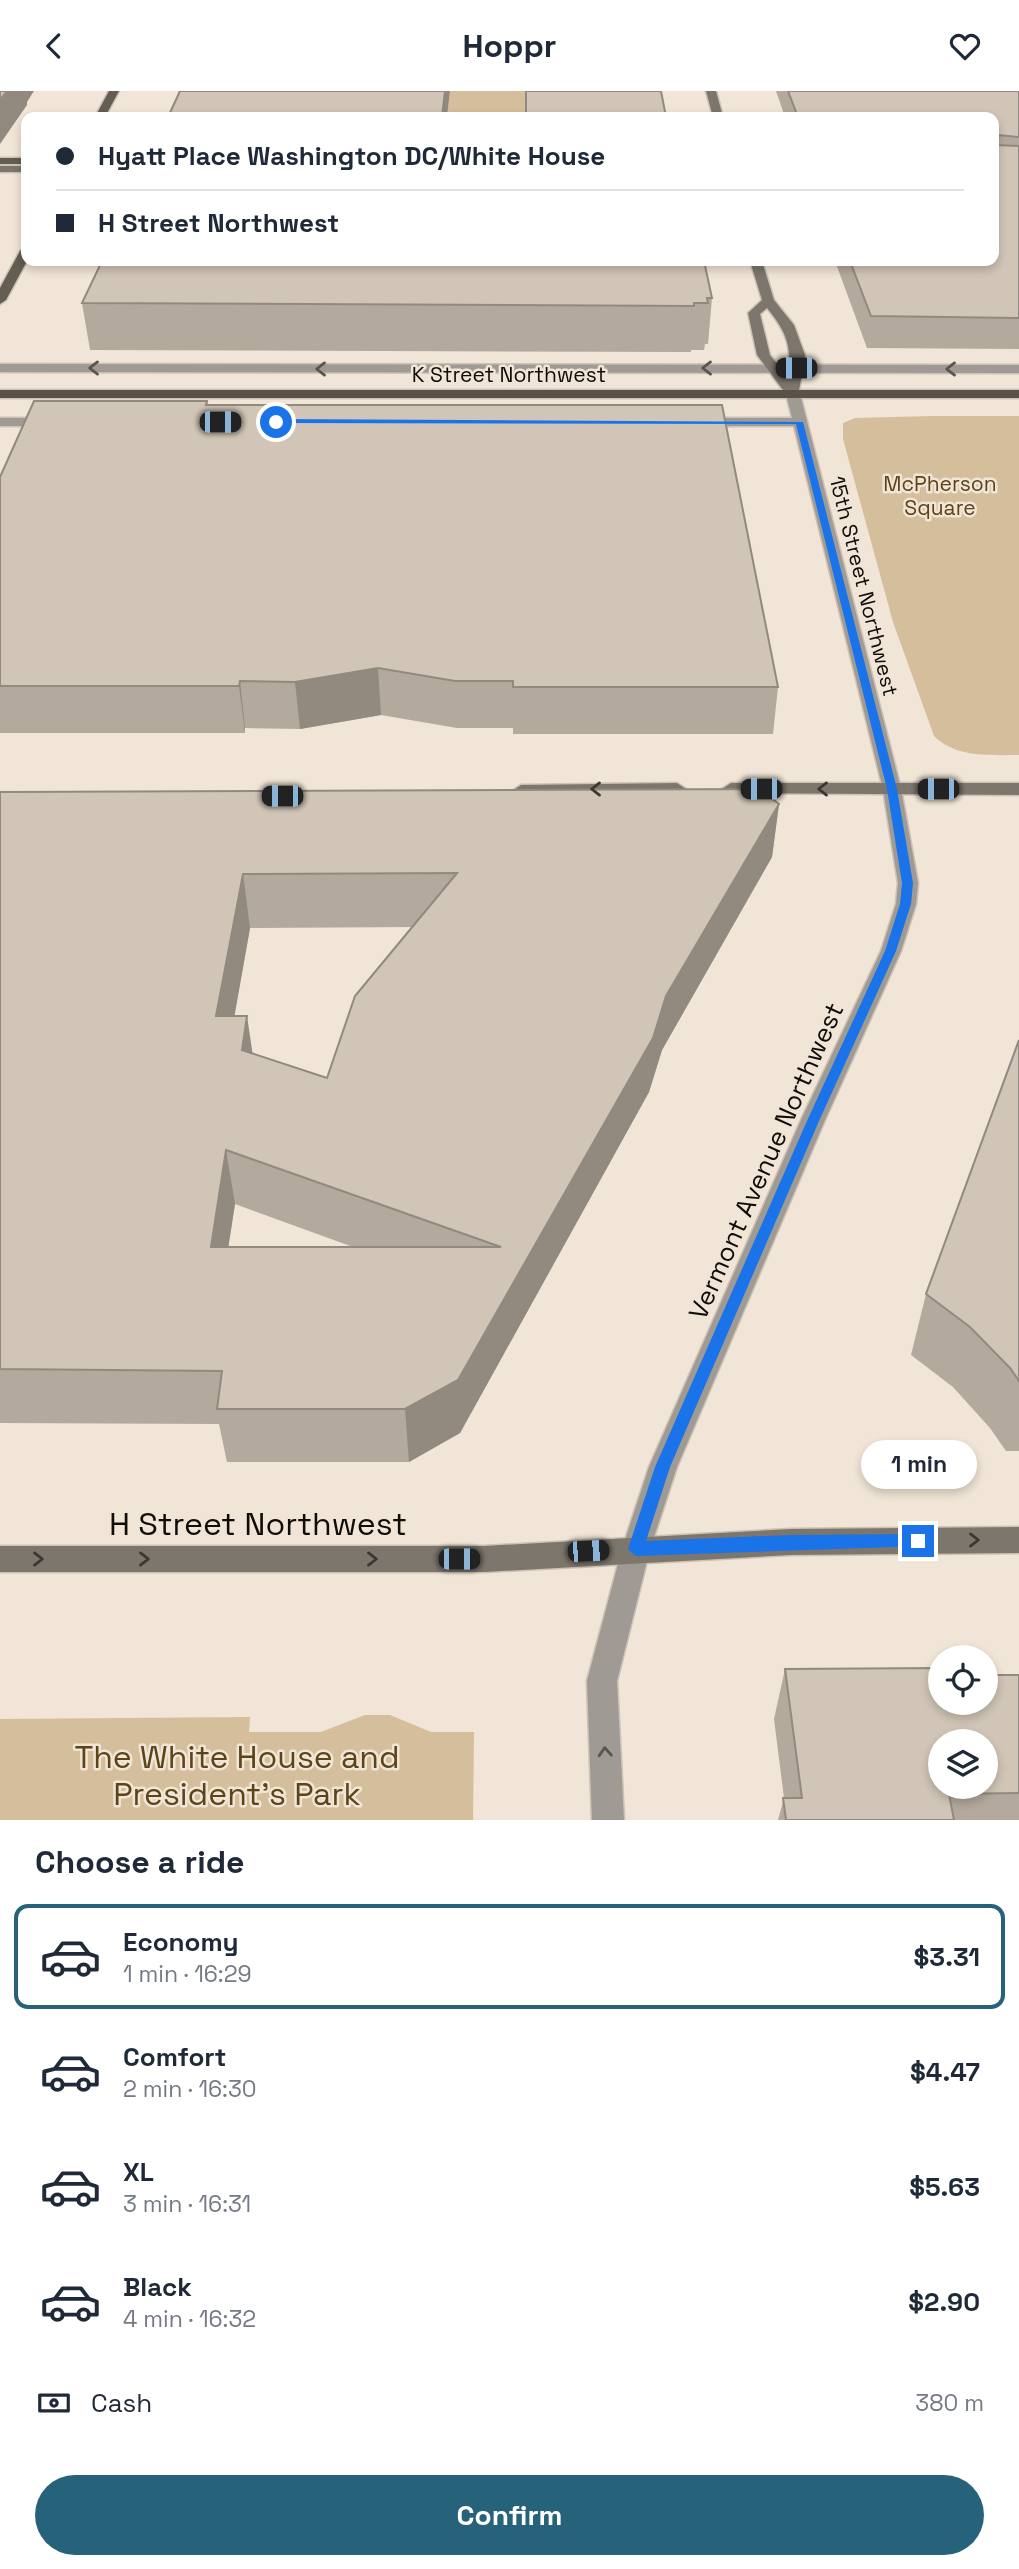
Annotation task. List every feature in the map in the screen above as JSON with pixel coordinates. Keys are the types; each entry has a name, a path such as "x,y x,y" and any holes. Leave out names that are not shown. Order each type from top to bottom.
{"highway":[{"name":"K Street Northwest","path":"0,394 1019,394"}],"main road":[{"path":"103,112 114,91"},
{"path":"711,91 717,112"},
{"path":"0,161 21,161"},
{"path":"0,169 21,169"},
{"path":"0,300 21,260"},
{"name":"15th Street Northwest","path":"758,266 768,301 788,325 798,355 793,394"},
{"name":"15th Street Northwest","path":"768,301 754,313 764,355 793,394"},
{"path":"503,791 1019,789"},
{"name":"H Street Northwest","path":"0,1559 485,1559 791,1542 1019,1540"}],"street":[{"name":"K Street Northwest","path":"0,368 1019,369"},
{"name":"15th Street Northwest","path":"793,394 892,789"},
{"path":"0,422 69,422"},
{"path":"682,422 799,422"},
{"name":"Vermont Avenue Northwest","path":"608,1820 601,1681 636,1549 663,1467 813,1121 891,951 906,904 908,883 892,789"}],"green space":[{"path":"450,91 525,91 525,112 448,112"},
{"name":"McPherson Square","path":"1019,416 1019,755 963,752 934,736 893,622 843,439 843,423 855,418"},
{"name":"The White House and President's Park","path":"365,1715 390,1715 431,1732 474,1732 473,1820 0,1820 0,1719 250,1717 249,1732 321,1732"}],"building":[{"path":"0,91 7,91 0,100"},
{"path":"180,91 445,91 443,112 170,112"},
{"path":"526,91 661,91 665,112 526,112"},
{"path":"788,91 1019,91 1019,137 999,135 999,112 796,112"},
{"path":"999,145 1019,146 1019,318 871,316 852,266 999,266"},
{"path":"100,266 705,266 712,298 707,298 708,303 694,303 694,306 82,303"},
{"path":"34,401 207,401 206,405 722,405 778,687 513,687 513,681 455,681 378,668 295,682 240,681 239,686 0,686 0,477"},
{"path":"759,789 779,804 666,996 653,1038 458,1380 405,1409 217,1409 222,1371 0,1369 0,792","holes":["457,873 355,996 327,1078 242,1050 247,1016 216,1016 243,874","226,1150 501,1247 211,1247"]},
{"path":"1019,1040 1019,1381 970,1327 926,1294"},
{"path":"928,1668 928,1715 998,1715 998,1675 1019,1675 1019,1793 998,1793 998,1729 928,1729 928,1799 950,1799 954,1820 786,1820 783,1798 802,1798 785,1669"}],"route":[{"path":"276,422 799,422 892,789 908,883 906,904 891,951 813,1121 663,1467 636,1549 791,1542 918,1541"}]}
